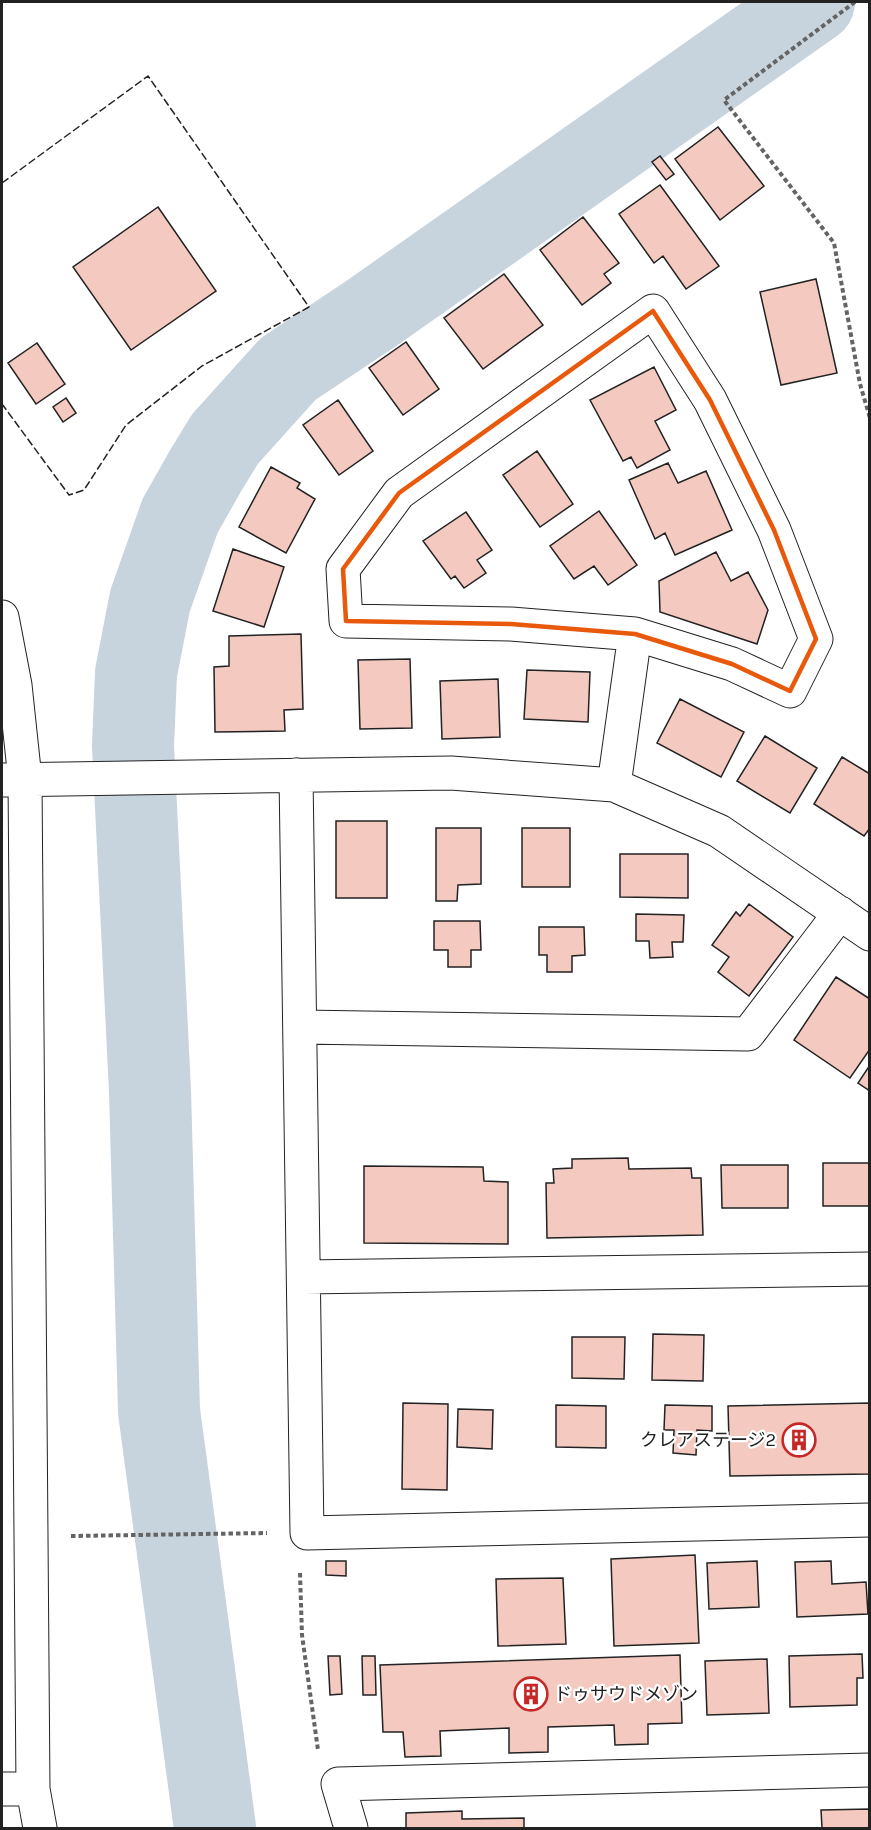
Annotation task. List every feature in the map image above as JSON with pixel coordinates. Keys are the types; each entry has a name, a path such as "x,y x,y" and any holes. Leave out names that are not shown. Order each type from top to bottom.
{"street":[{"path":"653,311 710,400 774,530 816,639 790,691 732,664 635,634 511,624 346,621 343,569 399,493 653,311"},
{"path":"2,617 17,697 14,779 17,1789 40,1828"},
{"path":"614,785 635,634"},
{"path":"14,779 451,773 614,785 719,831 870,934"},
{"path":"296,775 307,1533 870,1520"},
{"path":"301,1027 748,1034 840,913"},
{"path":"304,1277 870,1269"},
{"path":"351,1828 338,1784 870,1770"}],"path":[{"path":"855,2 724,100 834,243 860,384 870,418"},
{"path":"76,1536 307,1533"},
{"path":"300,1601 302,1635 319,1753"}],"highlighted area":[{"path":"653,311 710,400 774,530 816,639 790,691 732,664 635,634 511,624 346,621 343,569 399,493"}],"building":[{"path":"718,127 764,186 720,220 675,159"},
{"path":"660,156 674,174 666,180 652,162"},
{"path":"660,185 719,266 686,289 663,256 654,263 619,214"},
{"path":"158,207 216,291 131,350 73,267"},
{"path":"583,217 619,263 604,274 611,283 582,305 540,250"},
{"path":"504,274 543,325 483,369 444,318"},
{"path":"816,279 837,373 781,385 760,292"},
{"path":"406,342 439,389 403,415 369,368"},
{"path":"37,343 65,384 36,404 8,363"},
{"path":"654,367 676,410 655,421 670,450 637,468 631,457 623,461 590,400"},
{"path":"66,398 76,413 63,422 53,407"},
{"path":"338,400 373,451 339,475 303,425"},
{"path":"537,451 573,504 540,527 503,475"},
{"path":"668,463 678,483 706,471 732,530 675,555 665,533 655,539 629,480"},
{"path":"271,467 300,483 297,488 315,499 286,553 239,527"},
{"path":"599,511 637,565 608,585 594,566 574,579 550,546"},
{"path":"466,512 492,550 477,560 486,573 464,588 455,576 451,579 423,541"},
{"path":"233,549 284,567 264,627 213,611"},
{"path":"716,552 731,581 748,572 768,610 757,644 660,612 659,581"},
{"path":"301,634 303,709 284,710 285,731 215,732 214,667 229,666 229,636"},
{"path":"410,659 412,728 360,729 358,660"},
{"path":"527,670 590,672 588,722 524,719"},
{"path":"498,679 500,737 442,739 440,681"},
{"path":"680,699 744,732 721,777 657,743"},
{"path":"765,736 817,768 790,813 737,781"},
{"path":"842,757 870,774 870,828 864,836 814,804"},
{"path":"336,821 387,821 387,898 336,898"},
{"path":"436,828 481,828 481,884 458,885 457,901 436,901"},
{"path":"522,828 570,828 570,887 522,887"},
{"path":"620,854 688,854 688,898 620,897"},
{"path":"749,904 793,937 749,996 718,972 729,957 712,945 736,912 740,916"},
{"path":"636,914 684,915 683,942 672,942 673,957 650,958 649,941 636,941"},
{"path":"434,921 480,921 481,950 471,950 471,967 448,967 448,950 434,950"},
{"path":"539,927 584,927 585,955 572,956 572,972 547,972 547,955 539,955"},
{"path":"836,977 870,999 870,1049 850,1078 794,1040"},
{"path":"870,1065 870,1091 858,1083"},
{"path":"628,1158 629,1169 691,1168 692,1178 701,1178 703,1235 547,1238 546,1183 554,1183 553,1169 572,1168 572,1159"},
{"path":"823,1163 870,1163 870,1206 823,1206"},
{"path":"721,1165 788,1165 788,1208 722,1208"},
{"path":"364,1166 483,1167 484,1181 508,1182 508,1244 364,1243"},
{"path":"653,1334 704,1335 703,1381 652,1380"},
{"path":"572,1337 625,1337 624,1379 572,1378"},
{"path":"403,1403 448,1404 447,1490 402,1489"},
{"name":"クレアステージ2","path":"870,1403 870,1474 730,1476 728,1406"},
{"path":"556,1405 606,1406 606,1448 556,1447"},
{"path":"665,1405 712,1406 712,1431 697,1430 696,1455 673,1453 674,1430 664,1430"},
{"path":"458,1409 493,1410 492,1449 457,1447"},
{"path":"695,1555 699,1643 614,1646 611,1559"},
{"path":"326,1561 346,1561 346,1576 326,1575"},
{"path":"757,1561 759,1607 709,1609 707,1563"},
{"path":"831,1561 832,1584 866,1582 868,1614 797,1617 795,1562"},
{"path":"563,1578 566,1644 498,1646 496,1579"},
{"path":"862,1654 863,1678 857,1678 857,1705 790,1707 789,1656"},
{"name":"ドゥサウドメゾン","path":"680,1655 682,1723 648,1724 648,1744 615,1745 614,1725 548,1727 548,1752 509,1753 509,1728 440,1731 441,1756 405,1757 403,1732 383,1732 380,1665"},
{"path":"328,1656 340,1656 342,1694 330,1695"},
{"path":"362,1656 375,1656 376,1695 363,1695"},
{"path":"767,1659 769,1713 707,1715 705,1661"},
{"path":"870,1809 870,1828 822,1828 821,1810"},
{"path":"462,1811 462,1819 524,1818 524,1828 406,1828 406,1813"}],"waterway":[{"path":"215,1828 159,1411 150,1091 133,746 136,673 150,601 180,516 206,470 225,439 288,369 372,313 814,2"}],"fence":[{"path":"2,183 148,76 309,307 202,366 126,425 84,490 69,495 2,404"}],"place":[{"name":"クレアステージ2","path":"799,1440"},
{"name":"ドゥサウドメゾン","path":"531,1694"}]}
